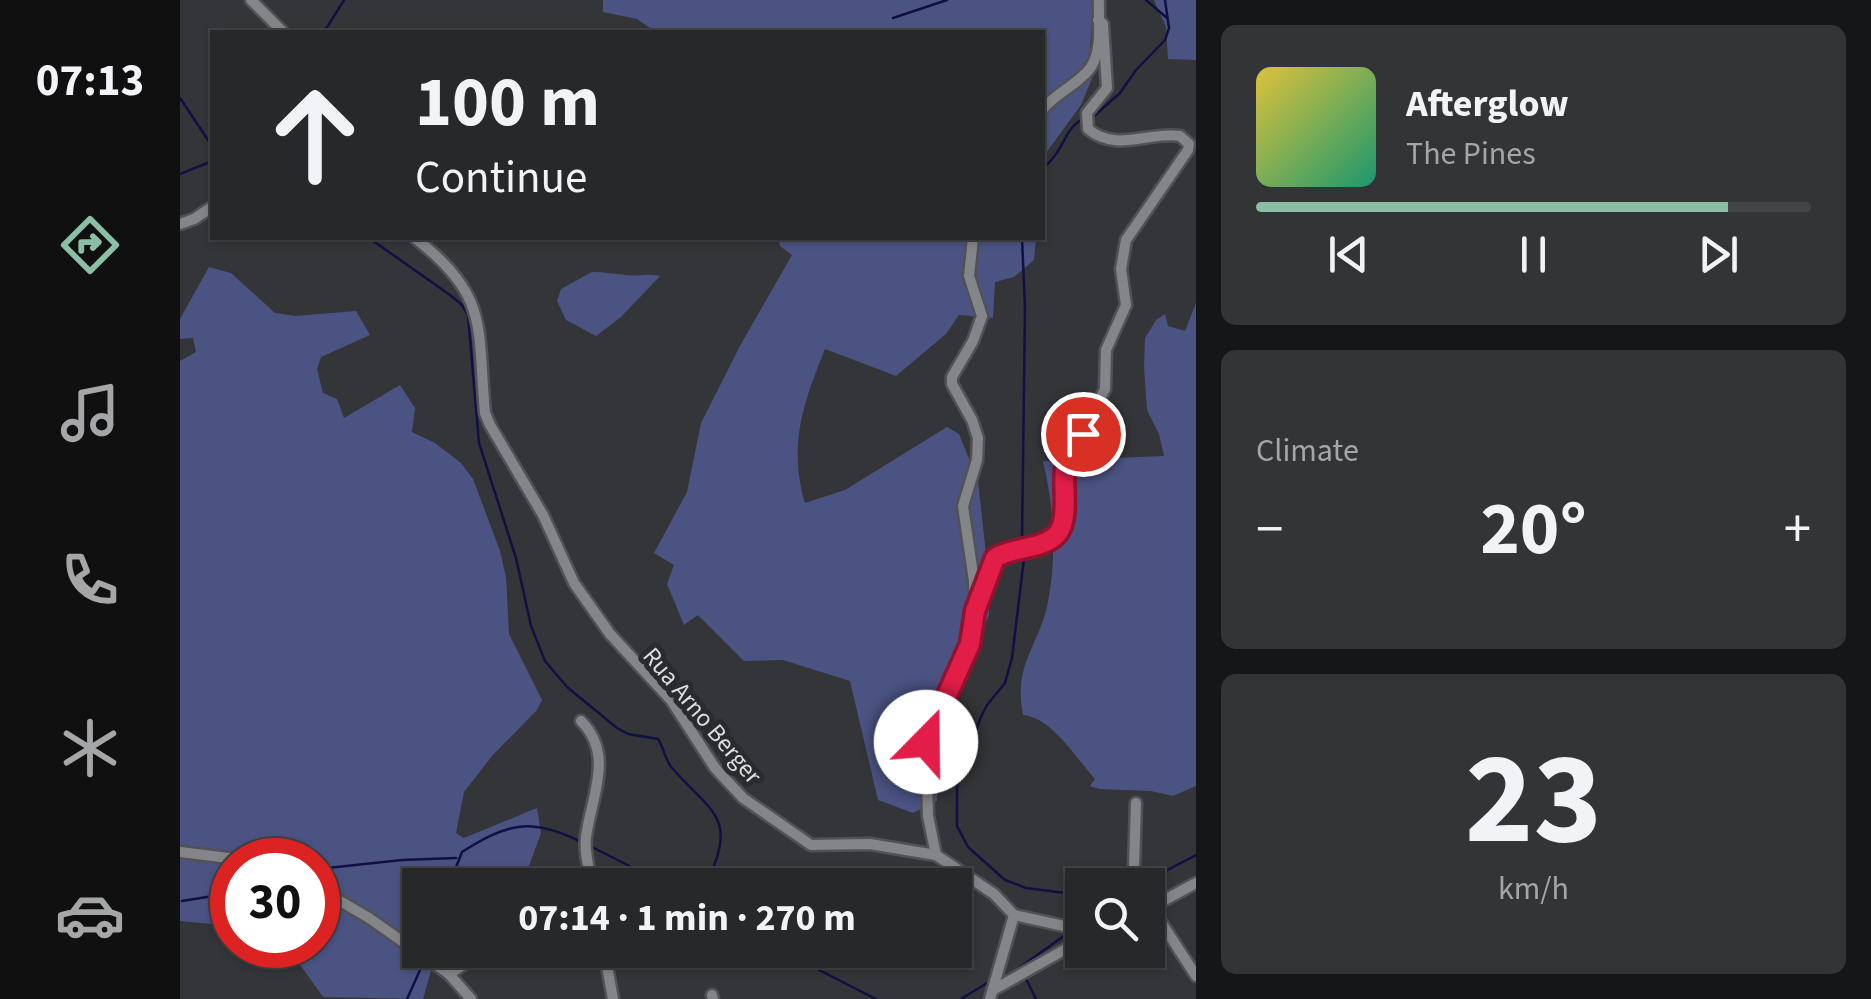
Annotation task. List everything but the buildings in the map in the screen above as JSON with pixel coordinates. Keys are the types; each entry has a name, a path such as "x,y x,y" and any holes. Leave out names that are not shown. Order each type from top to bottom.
{"street":[{"path":"251,0 282,30"},
{"path":"1045,107 1094,62 1098,49 1098,0"},
{"path":"936,855 928,816 926,742 970,644 975,611 995,558 1049,540 1059,532 1067,462 1105,389 1106,350 1126,306 1121,269 1126,240 1188,150 1189,144 1180,136 1122,142 1094,134 1088,128 1087,114 1104,93 1108,80 1103,24 1098,20"},
{"path":"180,224 210,208"},
{"name":"Rua Arno Berger","path":"417,240 448,266 468,292 480,338 485,413 504,454 543,516 574,584 610,634 671,700 715,768 764,814 811,845 870,844 936,855 994,894 1014,915"},
{"path":"974,240 969,276 982,316 952,384 978,438 977,460 963,506 975,611"},
{"path":"581,722 595,737 599,763 595,804 585,840 588,868"},
{"path":"1135,868 1136,803"},
{"path":"180,852 210,856"},
{"path":"1165,898 1196,883"},
{"path":"340,901 436,964 471,999"},
{"path":"991,995 1014,915 1065,926"},
{"path":"1165,931 1196,976"},
{"path":"991,995 1065,950"},
{"path":"449,974 458,968"},
{"path":"607,968 613,999"}],"shaded area":[{"path":"603,0 1094,0 1090,48 1093,76 1081,105 1045,154 1045,30 653,30 637,19 603,12"},
{"path":"1154,0 1196,0 1196,60 1168,59 1166,27"},
{"path":"778,240 1036,240 1034,260 1014,277 995,282 993,318 959,315 946,334 896,376 825,349 800,425 798,462 805,503 845,490 947,427 959,434 978,481 989,615 944,723 937,801 913,813 878,800 850,681 783,660 744,661 698,615 684,625 667,584 674,565 654,553 687,492 701,423 792,255"},
{"path":"209,267 231,273 275,313 295,316 356,311 370,335 321,357 317,369 323,393 337,399 344,418 400,385 415,408 412,432 435,443 461,463 473,479 500,551 506,577 509,634 542,700 464,792 456,833 464,838 537,808 541,833 530,868 402,868 402,968 432,968 423,999 323,997 302,968 340,968 340,838 210,838 210,924 180,921 180,361 196,352 193,338 180,339 180,319"},
{"path":"592,272 660,276 621,317 596,336 566,320 557,301 561,289"},
{"path":"1196,303 1196,786 1173,796 1099,789 1090,786 1095,779 1053,731 1023,715 1021,682 1044,618 1053,567 1052,513 1043,461 1164,456 1147,410 1145,338 1156,320 1165,314 1168,326 1185,331"}],"waterway":[{"path":"325,30 344,0"},
{"path":"893,18 947,0"},
{"path":"1146,0 1167,18"},
{"path":"1093,117 1120,93 1165,40 1169,28 1165,0"},
{"path":"180,98 210,143"},
{"path":"1045,166 1079,121"},
{"path":"180,174 210,162"},
{"path":"372,240 450,295 468,315 479,443 516,558 531,626 545,661 567,687 617,728 658,739 672,768 717,819 720,845 713,868"},
{"path":"1022,240 1022,540"},
{"path":"1024,558 1012,658 1005,683 980,719 957,786 957,826 968,847 1005,880 1026,888 1065,893"},
{"path":"456,868 462,852 493,835 520,827 548,829 581,842"},
{"path":"588,845 633,868"},
{"path":"1165,871 1196,855"},
{"path":"340,867 456,858"},
{"path":"182,901 210,897"},
{"path":"1000,977 1012,973 1065,935"},
{"path":"407,999 421,968"},
{"path":"815,968 876,999"},
{"path":"1025,977 1036,999"},
{"path":"961,999 992,980"}],"route":[{"path":"926,742 970,644 975,611 995,558 1049,540 1059,532 1064,512 1065,470 1083,434"}]}
